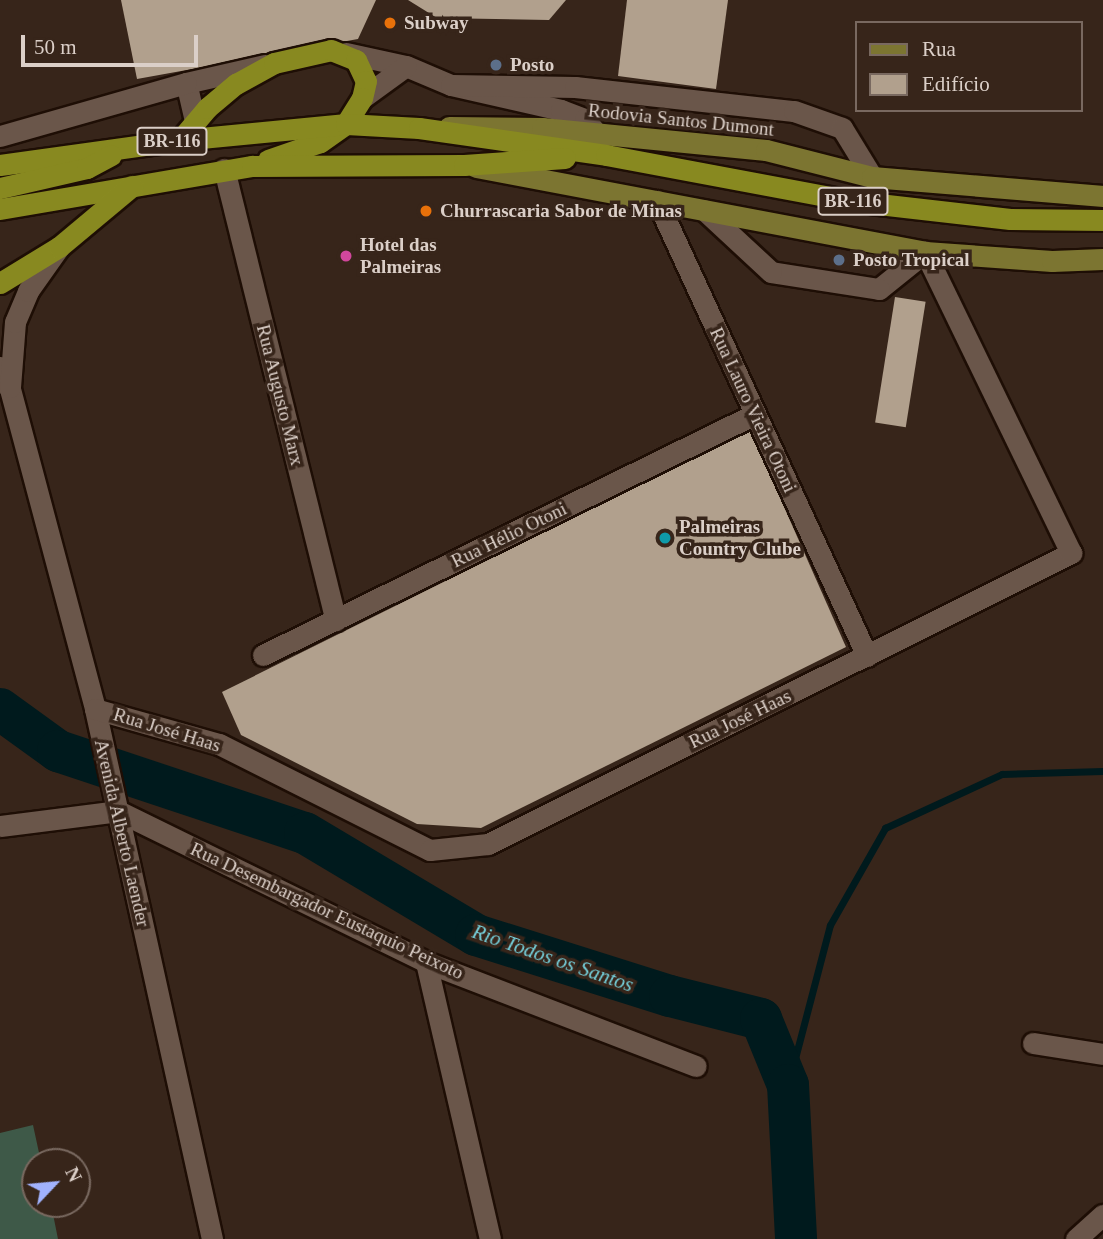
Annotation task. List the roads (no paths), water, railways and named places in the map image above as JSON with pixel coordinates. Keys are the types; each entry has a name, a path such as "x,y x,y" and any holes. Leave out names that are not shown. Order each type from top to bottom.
{"highway":[{"path":"180,140 195,121 236,84 274,63 312,51 346,53 362,68 366,81 362,98 346,124 320,142 253,166"},
{"name":"Rodovia Santos Dumont","path":"0,165 180,140 346,124 419,128 606,155 852,201 1010,219 1103,220"},
{"path":"0,188 87,168 121,149"},
{"name":"Rodovia Santos Dumont","path":"0,209 253,166 464,165 606,155"},
{"path":"0,284 59,247 132,186"}],"main road":[{"name":"Rodovia Santos Dumont","path":"419,128 495,125 766,150 872,177 1103,196"},
{"path":"464,165 925,252 1052,261 1103,259"}],"street":[{"path":"346,53 406,66 452,85 561,110 585,119 597,134"},
{"path":"0,136 186,83 274,63"},
{"path":"362,98 406,66"},
{"path":"186,83 195,121"},
{"path":"452,85 575,87 794,111 842,128 872,177"},
{"name":"Rua Augusto Marx","path":"224,169 335,620"},
{"name":"Rua Lauro Vieira Otoni","path":"657,201 867,656"},
{"path":"704,210 771,272 879,289 925,252"},
{"name":"Avenida Alberto Laender","path":"10,389 15,322 28,291 59,247"},
{"name":"Rua José Haas","path":"94,709 219,744 430,850 488,844 1071,553 925,252"},
{"name":"Avenida Alberto Laender","path":"0,367 10,389 94,709 212,1239"},
{"name":"Rua Hélio Otoni","path":"263,654 755,414"},
{"path":"0,826 116,804"},
{"name":"Rua Desembargador Eustaquio Peixoto","path":"116,804 426,962 696,1066"},
{"path":"426,962 490,1239"},
{"path":"1033,1043 1103,1054"},
{"path":"1076,1239 1103,1215"}],"waterway":[{"name":"Rio Todos os Santos","path":"0,709 58,751 305,833 476,935 670,996 761,1019 788,1085 796,1239"},
{"path":"788,1085 830,925 885,828 1002,774 1103,771"}],"place":[{"name":"Subway","path":"390,23"},
{"name":"Posto","path":"496,65"},
{"name":"Churrascaria Sabor de Minas","path":"426,211"},
{"name":"Hotel das Palmeiras","path":"346,256"},
{"name":"Posto Tropical","path":"839,260"},
{"name":"Palmeiras Country Clube","path":"665,538"}]}
